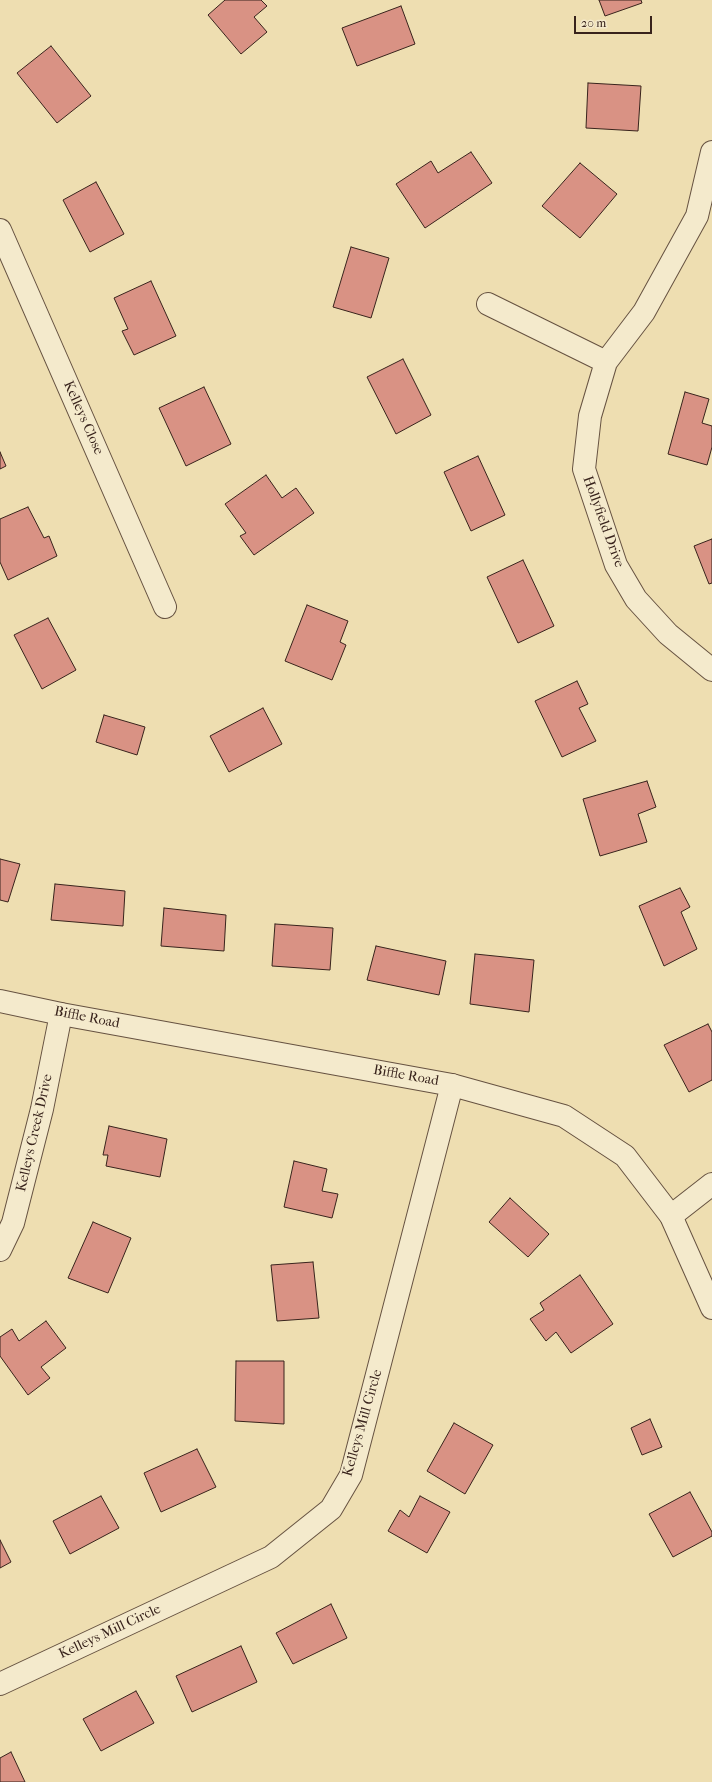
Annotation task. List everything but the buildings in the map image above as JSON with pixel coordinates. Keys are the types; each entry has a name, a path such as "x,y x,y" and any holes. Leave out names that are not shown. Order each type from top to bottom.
{"street":[{"name":"Hollyfield Drive","path":"712,152 697,216 644,312 606,362 590,416 584,469 616,565 636,598 668,634 712,670"},
{"name":"Kelleys Close","path":"0,230 165,607"},
{"path":"488,304 606,362"},
{"name":"Biffle Road","path":"0,1001 61,1014 452,1085 564,1116 625,1156 671,1216 712,1308"},
{"name":"Kelleys Creek Drive","path":"0,1250 13,1223 42,1109 61,1014"},
{"name":"Kelleys Mill Circle","path":"0,1684 271,1557 331,1509 351,1475 452,1085"},
{"path":"671,1216 712,1184"}]}
